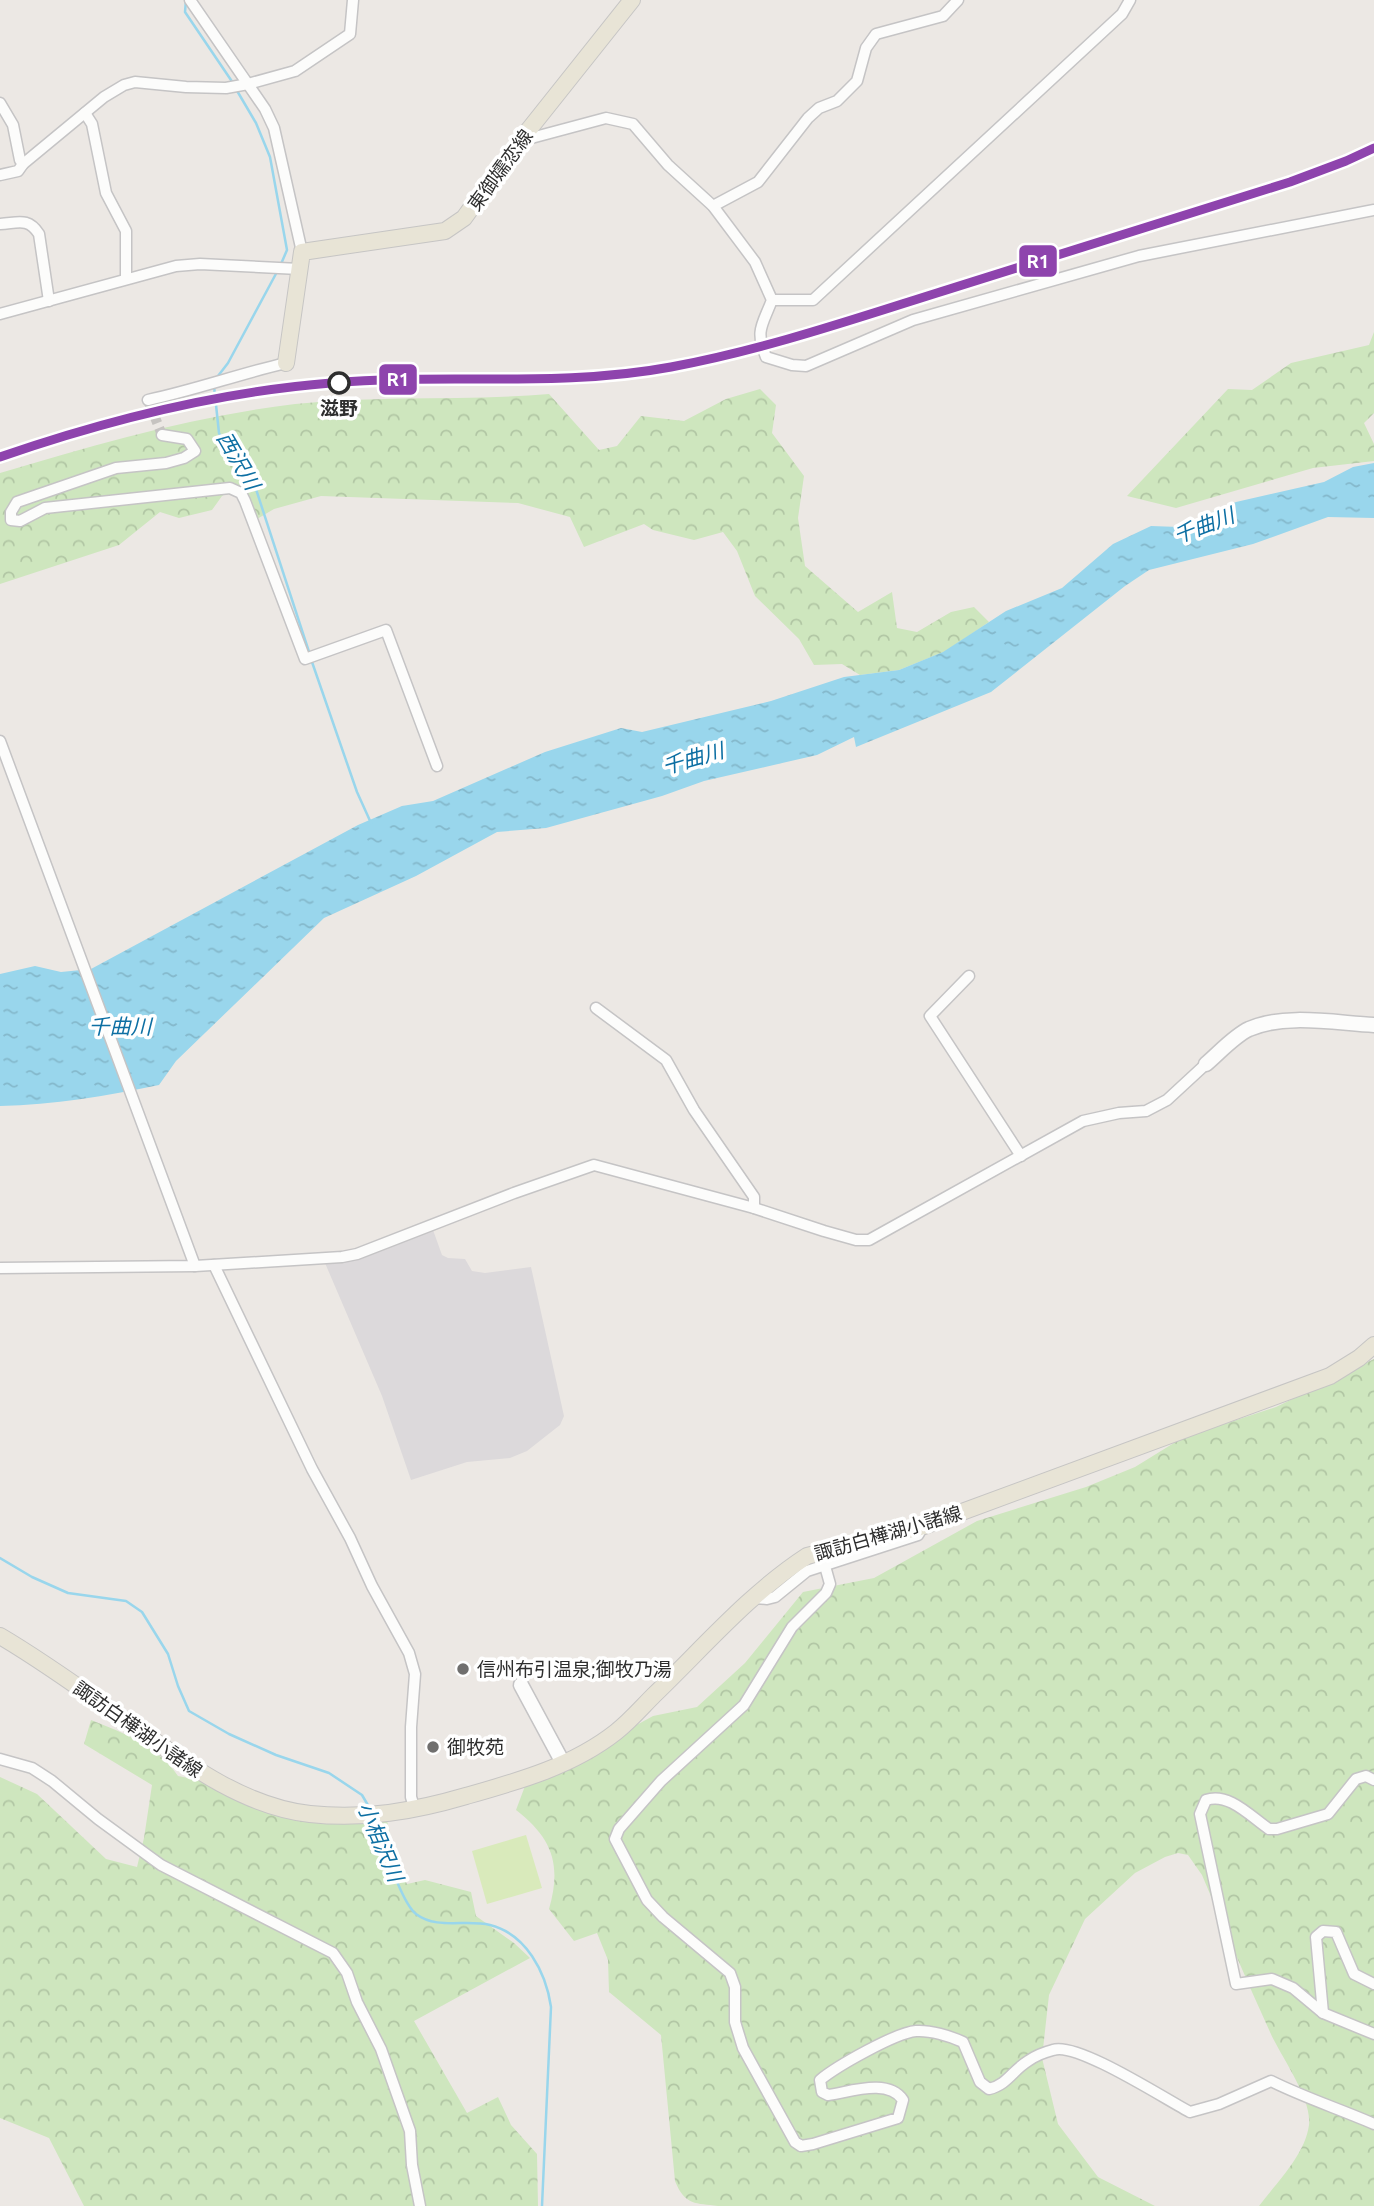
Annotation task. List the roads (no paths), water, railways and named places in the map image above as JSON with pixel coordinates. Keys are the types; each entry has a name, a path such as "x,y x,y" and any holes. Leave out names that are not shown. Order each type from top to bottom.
{"main road":[{"name":"東御嬬恋線","path":"302,253 445,231 464,218 519,142 632,0"},
{"path":"286,363 293,269 302,253"},
{"name":"諏訪白樺湖小諸線","path":"0,1636 55,1671 199,1773 235,1791 308,1814 355,1816 415,1810 521,1781 563,1763 617,1731 755,1598 807,1556 924,1526 1330,1376 1374,1345"}],"street":[{"path":"0,175 14,174 120,87 135,82 186,88 228,88 295,71 350,34 353,0"},
{"path":"713,206 758,182 808,118 818,108 837,101 857,81 866,48 876,34 943,16 958,0"},
{"path":"772,300 813,300 1122,14 1130,0"},
{"path":"190,1 245,85 265,109 274,128 302,253"},
{"path":"0,103 13,125 23,164"},
{"path":"86,113 92,124 106,193 126,231 125,278"},
{"path":"519,142 606,118 633,124 667,165 713,206 755,262 772,300 759,335 766,357 792,365 806,366 913,320 1139,256 1374,210"},
{"path":"0,224 26,222 34,226 40,234 49,301"},
{"path":"0,314 163,268 187,265 293,269"},
{"path":"148,400 190,391 286,363"},
{"path":"162,435 187,439 195,451 184,458 166,463 116,468 17,502 11,512 11,520 20,521 45,508 230,488 237,490 245,501 305,659 386,630 437,766"},
{"path":"0,741 195,1266"},
{"path":"969,976 930,1016 1021,1156"},
{"path":"596,1008 666,1060 694,1110 754,1197 754,1208"},
{"path":"0,1268 195,1266 342,1257 357,1254 514,1193 594,1166 754,1208 824,1231 869,1240 1083,1121 1119,1113 1146,1111 1167,1100 1247,1030 1273,1023 1306,1021 1374,1026"},
{"path":"214,1265 312,1469 409,1654 415,1674 411,1727 411,1797 415,1810"},
{"path":"755,1598 775,1597 807,1571 918,1535 924,1526"},
{"path":"825,1566 830,1584 827,1593 792,1627 744,1705 661,1781 619,1829 615,1839 647,1900 663,1917 730,1973 735,1987 735,2022 743,2048 795,2143 801,2146 813,2144 898,2118 903,2100 897,2092 885,2087 828,2095 822,2092 820,2080 830,2072 912,2031 963,2042 980,2082 989,2089 1000,2086 1027,2061 1058,2048 1096,2060 1189,2112 1219,2104 1271,2081 1306,2098 1374,2124"},
{"path":"521,1685 563,1763"},
{"path":"0,1759 32,1768 52,1781 161,1865 333,1952 347,1973 357,2002 381,2049 410,2130 412,2165 420,2206"},
{"path":"1374,1780 1366,1776 1356,1779 1328,1814 1277,1829 1269,1829 1227,1799 1216,1796 1206,1800 1200,1814 1236,1984 1272,1979 1293,1988 1323,2013 1374,2034"},
{"path":"1323,2013 1316,1937 1323,1931 1336,1932 1354,1975 1374,1984"}],"water":[{"name":"千曲川","path":"1374,463 1374,518 1328,517 1253,544 1149,570 991,692 856,747 854,737 817,755 704,781 662,796 546,828 497,832 416,876 324,918 176,1061 159,1085 80,1099 0,1106 0,974 35,966 61,972 91,969 358,825 402,806 433,801 545,752 621,728 642,732 771,701 844,677 899,670 943,652 1006,611 1062,588 1113,544 1151,526 1179,527 1236,502 1324,482 1353,467"}],"waterway":[{"name":"西沢川","path":"186,0 185,12 233,83"},
{"name":"西沢川","path":"236,89 256,123 270,157 287,250 281,264"},
{"name":"西沢川","path":"218,376 228,363 278,270"},
{"name":"西沢川","path":"214,386 219,433 224,442 241,456 253,480 310,655"},
{"name":"西沢川","path":"312,662 357,792 371,823"},
{"name":"小相沢川","path":"0,1558 32,1577 68,1593 126,1601 142,1612 168,1654 189,1711 229,1734 276,1755 329,1773 362,1795 369,1807"},
{"name":"小相沢川","path":"374,1820 398,1884 416,1914 433,1922 481,1923 503,1930 524,1946 539,1968 551,2007 542,2206"}],"tunnel":[{"path":"148,400 162,435"}],"place":[{"name":"滋野","path":"339,383"},
{"name":"信州布引温泉;御牧乃湯","path":"463,1669"},
{"name":"御牧苑","path":"433,1747"}]}
